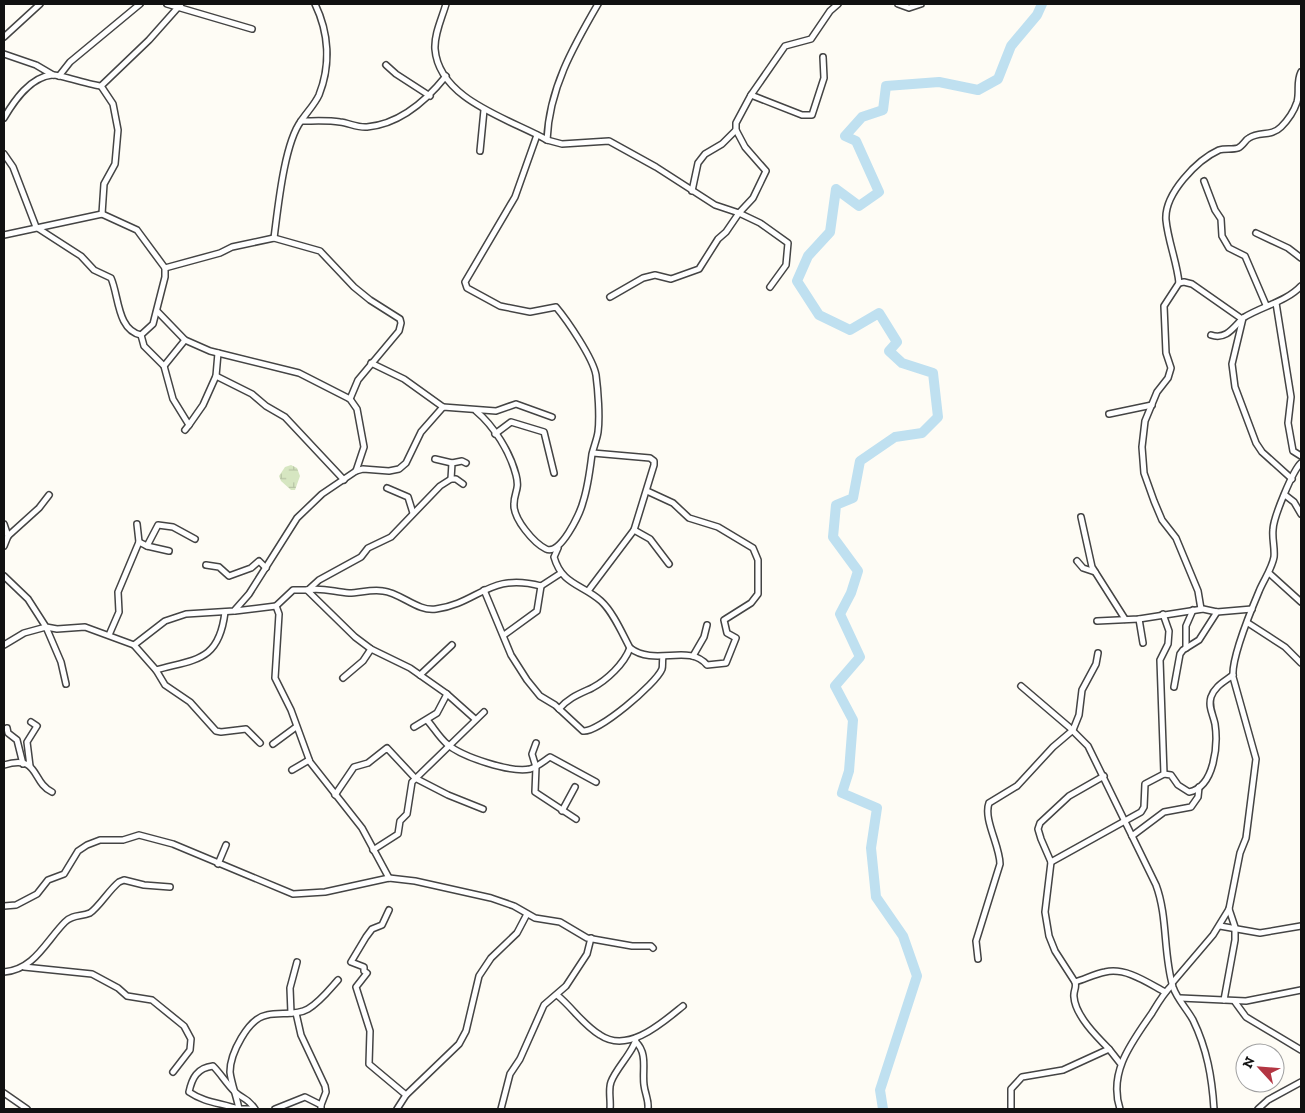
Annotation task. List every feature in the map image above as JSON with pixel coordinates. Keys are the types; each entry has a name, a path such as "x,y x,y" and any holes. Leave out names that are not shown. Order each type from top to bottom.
{"street":[{"path":"4,37 40,4"},
{"path":"59,76 70,62 140,4"},
{"path":"167,4 180,6 252,29"},
{"path":"274,238 289,156 296,129 319,95 326,64 327,38 315,4"},
{"path":"446,4 435,48 438,62 461,95 484,110 547,140 562,144 609,141 656,167 692,192 715,205 760,223 788,243 786,265 770,287"},
{"path":"547,140 551,101 583,30 598,4"},
{"path":"610,296 643,278 655,276 671,279 699,269 718,239 726,232 753,198 766,171 745,148 736,130 736,123 751,95 785,46 811,39 830,11 838,4"},
{"path":"898,4 909,8 921,4"},
{"path":"101,86 180,6"},
{"path":"4,54 36,65 52,75 101,86 113,104 118,130 115,164 104,184 102,214"},
{"path":"751,95 802,115 812,115 824,78 823,57"},
{"path":"386,65 396,74 430,96"},
{"path":"1179,284 1166,224 1168,201 1183,179 1218,151 1239,148 1248,138 1257,134 1272,134 1280,129 1291,115 1297,101 1298,79 1301,72"},
{"path":"4,118 18,97 32,83 52,75"},
{"path":"302,121 340,122 365,128 385,124 417,108 430,96 446,76"},
{"path":"480,151 484,110"},
{"path":"692,192 698,163 701,158 710,150 722,144 736,130"},
{"path":"537,135 515,197 465,282 467,288 500,306 530,312 556,307 568,321 581,346 589,356 596,377 599,425 582,508 554,557 561,573 570,583 588,591 602,602 630,648 641,655 662,657 693,656 702,659 707,665 726,663 736,638 727,633 724,620 748,606 758,594 756,554 748,545 725,531 689,518 673,503 647,491"},
{"path":"4,154 13,167 36,227 81,256 94,270 111,278 122,318 136,334 141,335"},
{"path":"1204,181 1215,210 1221,219 1222,236 1229,248 1244,256 1266,305"},
{"path":"4,235 102,214 137,230 166,268 153,324 141,335"},
{"path":"1256,233 1288,248 1301,258"},
{"path":"166,268 220,253 232,247 274,238 320,251 354,287 370,300 400,318 402,323 399,331 371,362 358,380 350,398"},
{"path":"1201,610 1198,591 1176,538 1162,520 1144,473 1142,447 1145,421 1157,392 1168,378 1171,368 1166,353 1164,306 1179,284 1184,282 1192,284 1243,318"},
{"path":"1211,335 1224,336 1243,318 1266,305 1276,302 1301,286"},
{"path":"1276,302 1292,397 1289,427 1293,450 1301,456"},
{"path":"157,311 185,340 218,353 298,373 350,398 358,409 364,436 364,447 356,471"},
{"path":"1243,318 1232,364 1235,387 1256,443 1262,452 1292,479"},
{"path":"141,335 144,346 164,366 173,399 187,428 203,405 216,376 218,353"},
{"path":"164,366 185,340"},
{"path":"371,362 404,380 443,407 476,411 496,411 513,403 552,417"},
{"path":"216,376 252,394 266,406 285,417 344,480"},
{"path":"1109,414 1152,405"},
{"path":"234,611 250,594 297,518 316,499 356,471 364,469 389,472 399,470 406,463 424,428 443,407"},
{"path":"476,411 495,434 512,462 518,489 514,504 518,518 534,538 546,549 551,551 558,548"},
{"path":"495,434 511,422 544,432 554,473"},
{"path":"588,591 634,530 647,491 654,460 650,458 593,453"},
{"path":"435,459 452,463 462,461 466,464"},
{"path":"451,480 452,463"},
{"path":"1120,1109 1117,1097 1120,1063 1126,1050 1165,992 1220,926 1229,909 1240,853 1246,838 1256,759 1233,675 1235,654 1274,557 1272,530 1275,514 1301,463"},
{"path":"307,590 318,580 361,557 368,548 390,537 440,486 456,479 463,484"},
{"path":"387,488 408,497 413,513"},
{"path":"4,546 8,536 39,508 49,495"},
{"path":"1285,495 1294,502 1301,514"},
{"path":"1081,517 1095,573 1125,619"},
{"path":"4,524 8,536"},
{"path":"109,635 119,612 118,592 139,542 137,524"},
{"path":"147,546 158,525 173,527 195,539"},
{"path":"634,530 650,538 658,546 659,554 669,564"},
{"path":"139,542 147,546 169,551"},
{"path":"1077,561 1083,568 1095,573"},
{"path":"206,565 219,567 229,576 251,568 259,562 266,568"},
{"path":"504,635 537,611 541,586 561,573"},
{"path":"1268,573 1300,598"},
{"path":"4,576 28,599 46,627 61,662 66,684"},
{"path":"134,645 165,621 178,616 191,612 226,612 276,606 293,590 317,588 346,593 384,591 435,610 453,605 502,583 528,582 541,586"},
{"path":"307,590 348,631 371,649 410,668 447,694 476,719"},
{"path":"484,590 511,655 528,680 540,696 559,709 584,731 588,731 641,696 661,671 662,657"},
{"path":"276,606 279,614 275,678 291,710 309,760 362,828 389,878"},
{"path":"1097,622 1139,619 1193,610 1217,612 1252,609"},
{"path":"1186,648 1186,626 1193,610"},
{"path":"156,670 206,656 222,628 226,612"},
{"path":"1174,687 1178,661 1186,648 1199,640 1217,612"},
{"path":"1163,614 1169,631 1168,644 1160,660 1164,774"},
{"path":"1139,619 1143,642"},
{"path":"1248,622 1286,646 1301,663"},
{"path":"693,656 704,638 707,625"},
{"path":"4,645 24,633 46,627 56,629 85,627 109,635 134,645 156,670 165,686 190,702 216,731 246,730 260,743"},
{"path":"420,675 452,646"},
{"path":"559,709 570,698 605,678 625,659 630,648"},
{"path":"344,678 362,661 371,649"},
{"path":"978,959 976,941 1000,864 998,846 988,818 988,803 1017,786 1053,747 1073,730 1079,715 1082,690 1096,664 1098,652"},
{"path":"1051,862 1126,822 1142,810 1145,784 1164,774 1171,775 1178,785 1189,792 1199,787 1210,773 1213,761 1216,738 1210,705 1211,698 1219,685 1233,675"},
{"path":"1021,686 1073,730 1088,746 1164,904 1166,944 1172,984 1205,1046 1211,1073 1214,1109"},
{"path":"414,727 427,720 442,706 447,694"},
{"path":"373,850 398,834 400,821 407,814 411,784 415,778 484,712"},
{"path":"427,720 449,746 468,755 505,767 521,769 536,767 550,757 596,782"},
{"path":"30,766 27,742 37,726 31,722"},
{"path":"273,744 296,727"},
{"path":"7,728 8,733 17,740 23,764"},
{"path":"536,744 532,758 536,767 535,792 576,819"},
{"path":"335,795 354,767 368,763 387,748 415,778 448,795 483,809"},
{"path":"292,770 309,760"},
{"path":"4,765 15,762 30,766 38,774 43,787 52,792"},
{"path":"1104,776 1069,796 1040,823 1038,829 1040,839 1051,862 1045,912 1050,942 1075,982 1077,988 1074,997 1079,1011 1094,1035 1120,1063"},
{"path":"562,811 575,787"},
{"path":"1132,836 1164,812 1191,807 1198,797 1199,787"},
{"path":"4,906 16,905 37,894 48,880 64,874 78,851 100,840 150,836 218,864 232,867 250,878 288,893 325,892 389,878 424,882 476,893 514,906 527,914 543,920 560,922 591,938 632,946 651,946 653,948"},
{"path":"218,864 226,845"},
{"path":"24,967 42,950 65,922 72,916 91,912 119,882 124,880 170,888"},
{"path":"1224,1000 1235,940 1235,927 1229,909"},
{"path":"390,910 382,924 372,929 366,937 351,962 364,967 364,971 367,972 356,988 370,1031 369,1064 406,1095"},
{"path":"397,1109 406,1095 459,1044 466,1031 479,976 492,958 516,933 527,914"},
{"path":"1220,926 1235,927 1260,933 1301,926"},
{"path":"501,1109 507,1080 520,1059 532,1026 544,1005 557,995 584,959 591,938"},
{"path":"275,1109 305,1097 321,1107 326,1092 293,1013 290,988 297,962"},
{"path":"4,972 24,967 92,974 118,988 127,996 152,1000 184,1026 191,1039 186,1057 180,1061 173,1072"},
{"path":"1075,982 1106,972 1114,972 1134,975 1165,992"},
{"path":"239,1109 237,1094 231,1077 231,1065 247,1027 257,1017 293,1013 309,1009 338,980"},
{"path":"1180,998 1235,1002 1262,1000 1301,990"},
{"path":"557,995 569,1004 600,1035 614,1040 636,1040"},
{"path":"1235,1002 1246,1017 1301,1050"},
{"path":"610,1109 612,1081 619,1066 636,1040 666,1021 683,1006"},
{"path":"636,1040 644,1057 644,1082 648,1098 648,1109"},
{"path":"1010,1109 1011,1089 1022,1077 1063,1070 1109,1049"},
{"path":"213,1066 237,1094 248,1099 254,1109 239,1109 211,1103 194,1096 189,1092 192,1078 205,1067 213,1066"},
{"path":"1258,1109 1268,1100 1301,1082"},
{"path":"4,1093 27,1109"}],"green space":[{"path":"291,465 297,468 300,476 295,490 291,490 281,481 279,476 285,467"}],"waterway":[{"path":"883,1109 880,1090 917,976 903,936 876,897 871,848 877,808 842,793 849,771 853,720 835,686 860,657 840,614 851,593 858,571 833,537 836,505 853,498 860,461 895,437 922,433 938,417 933,373 902,363 889,351 897,342 879,313 850,330 819,315 797,281 808,256 830,232 836,189 859,206 879,192 856,141 845,136 862,117 883,110 886,86 939,82 978,90 998,79 1011,46 1037,15 1042,4"}]}
